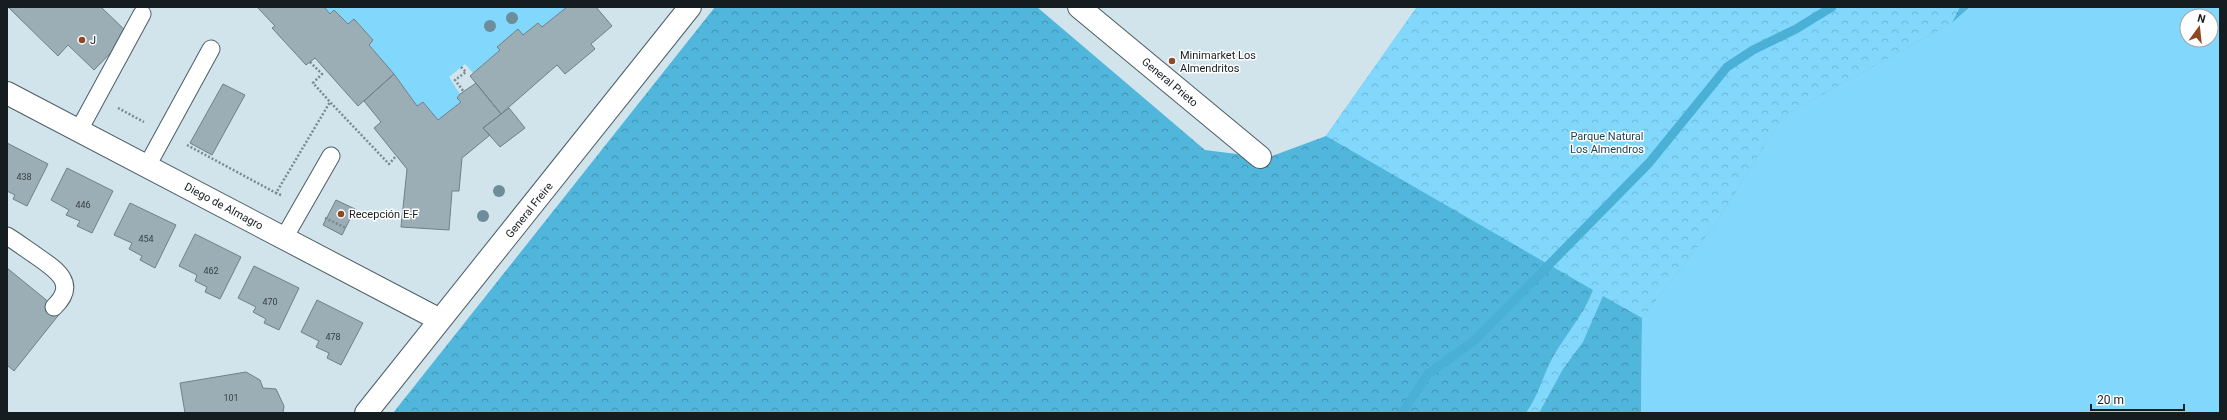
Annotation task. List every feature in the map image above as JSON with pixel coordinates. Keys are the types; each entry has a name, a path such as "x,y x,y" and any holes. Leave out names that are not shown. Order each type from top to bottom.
{"street":[{"name":"General Freire","path":"366,413 690,7"},
{"name":"General Prieto","path":"1080,7 1260,157"},
{"name":"Diego de Almagro","path":"7,92 440,320"}],"lane":[{"path":"79,130 142,14"},
{"path":"147,166 211,48"},
{"path":"284,238 331,156"},
{"path":"7,236 59,272 65,285 60,301 54,307"}],"path":[{"path":"310,62 322,74 313,83 330,102"},
{"path":"461,67 466,72 455,80 464,92"}],"green space":[{"path":"324,7 567,7 542,27 538,23 523,35 518,29 498,46 500,50 473,73 465,64 449,77 460,94 457,98 461,102 438,120 423,102 417,106 394,74 369,45 373,40 354,19 348,24 334,10 330,14"},
{"path":"715,7 1037,7 1205,150 1260,157 1272,156 1326,136 1417,7 1970,7 1952,23 1783,116 1716,223 1642,318 1641,413 393,413"},
{"name":"Parque Natural Los Almendros","path":"1417,7 1960,7 1952,23 1783,116 1716,223 1642,318 1603,296 1583,342 1563,369 1539,413 1526,413 1554,355 1580,315 1593,290 1326,136"},
{"path":"1970,7 2220,7 2220,413 1641,413 1642,318 1716,223 1783,116 1952,23"}],"building":[{"name":"J","path":"8,7 101,7 129,34 94,70 68,45 58,56"},
{"path":"257,7 324,7 330,14 334,10 348,24 354,19 373,40 369,45 394,74 358,106 315,58 306,65 272,28 275,26"},
{"path":"567,7 596,7 612,26 591,44 595,49 565,74 557,65 501,114 470,76 500,50 497,47 518,29 523,35 538,23 542,27"},
{"path":"394,74 417,106 423,102 438,120 461,102 457,98 460,94 476,83 501,114 483,128 490,135 462,158 459,191 452,191 449,230 401,227 407,169 374,128 381,122 364,101"},
{"path":"223,84 245,95 212,155 190,143"},
{"path":"509,108 525,128 500,147 483,128"},
{"path":"7,143 48,164 27,206 13,199 15,195 7,191"},
{"path":"67,168 113,191 92,233 77,226 80,221 66,215 69,210 51,200"},
{"name":"Recepción E-F","path":"336,200 355,209 342,235 323,225"},
{"path":"130,203 176,225 155,268 140,260 142,256 129,249 132,243 114,235"},
{"path":"195,234 241,257 220,299 205,292 207,287 195,281 197,275 179,266"},
{"path":"254,266 299,288 279,330 264,323 266,319 253,312 256,307 238,298"},
{"path":"7,268 61,312 14,371 7,365"},
{"path":"317,300 363,323 341,365 327,358 329,353 316,347 319,341 301,332"},
{"path":"246,372 260,380 263,388 276,389 284,406 283,413 185,413 180,383"}],"waterway":[{"path":"1402,413 1428,374 1475,340 1649,163 1727,67 1753,50 1796,29 1832,7"}],"place":[{"name":"J","path":"82,40"},
{"name":"Minimarket Los Almendritos","path":"1172,61"},
{"name":"Recepción E-F","path":"341,214"}]}
